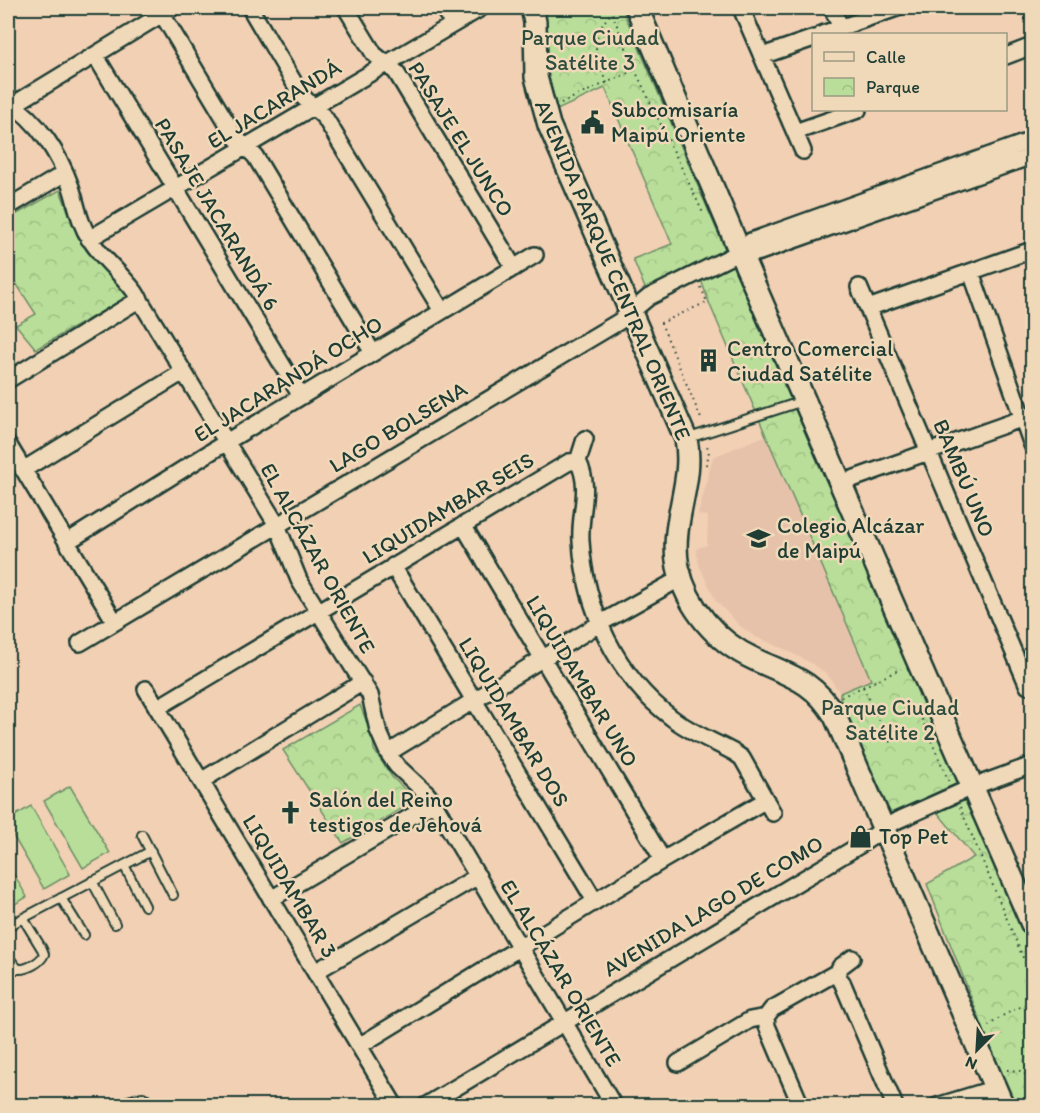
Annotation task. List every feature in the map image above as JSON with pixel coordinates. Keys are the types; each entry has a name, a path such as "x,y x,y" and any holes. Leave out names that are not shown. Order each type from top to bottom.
{"street":[{"path":"250,8 302,96 325,118 442,312"},
{"name":"PASAJE EL JUNCO","path":"346,8 374,54 396,72 514,268"},
{"path":"443,8 453,24"},
{"name":"EL JACARANDÁ","path":"89,239 481,8"},
{"name":"AVENIDA PARQUE CENTRAL ORIENTE","path":"532,8 536,77 544,109 631,312 695,436 688,452 687,472 676,527 675,542 681,578 698,611 725,641 752,658 798,678 823,699 840,726 1000,1088"},
{"path":"637,8 740,252 1032,924"},
{"path":"741,8 803,151"},
{"path":"832,8 841,28"},
{"path":"825,33 897,8"},
{"path":"9,105 167,11 236,138 255,156 373,353"},
{"path":"762,56 812,38"},
{"path":"1007,55 1032,46"},
{"name":"PASAJE JACARANDÁ 6","path":"95,55 301,396"},
{"name":"EL ALCÁZAR ORIENTE","path":"9,105 38,127 65,172 89,239 140,299 225,443 277,525 294,570 370,695 381,737 388,753 397,766 434,803 614,1106"},
{"path":"795,132 855,111"},
{"name":"LAGO BOLSENA","path":"80,643 620,321 649,297 740,252 756,254 1032,140"},
{"name":"LAGO BOLSENA","path":"918,189 1032,156"},
{"path":"8,207 65,172"},
{"path":"868,308 1032,250"},
{"name":"EL JACARANDÁ OCHO","path":"67,542 301,396 535,255"},
{"path":"971,272 1028,417 1032,445"},
{"name":"BAMBÚ UNO","path":"859,287 1028,676"},
{"path":"8,380 140,299"},
{"path":"23,470 183,372"},
{"path":"841,483 1028,417"},
{"path":"359,1046 663,860 770,807 742,758 681,725 645,695 622,665 599,624 583,561 581,527 586,484 578,461 585,439"},
{"path":"8,444 115,622"},
{"name":"LIQUIDAMBAR SEIS","path":"157,708 568,462 578,461"},
{"name":"LIQUIDAMBAR UNO","path":"463,525 663,860"},
{"name":"LIQUIDAMBAR DOS","path":"393,566 596,901"},
{"path":"388,753 599,624 681,578"},
{"path":"201,782 363,682"},
{"name":"LIQUIDAMBAR 3","path":"146,690 395,1106"},
{"name":"AVENIDA LAGO DE COMO","path":"425,1106 896,821 972,787 1032,765"},
{"path":"271,898 434,803"},
{"path":"315,972 477,876"},
{"path":"836,976 840,967 852,958"},
{"path":"801,1106 766,1026 766,1017 772,1009 828,976 836,976 842,982 895,1106"},
{"path":"678,1063 750,1020 766,1017"},
{"path":"937,1106 1000,1088"},
{"path":"125,1106 142,1101"}],"lane":[{"path":"695,436 805,400"},
{"path":"142,835 173,895"},
{"path":"8,926 151,851"},
{"path":"124,865 145,906"},
{"path":"93,881 115,924"},
{"path":"61,898 84,935"},
{"path":"8,957 18,969 24,970 43,958 42,949 23,918"}],"path":[{"path":"607,83 599,67 596,45 602,24 612,12"},
{"path":"559,105 635,70"},
{"path":"701,287 708,302 661,323 702,422 695,436 709,454 704,472"},
{"path":"840,698 901,669"},
{"path":"863,687 891,744"},
{"path":"959,804 1032,979"},
{"path":"986,1027 1032,1000"},
{"path":"1000,1088 1018,1071 1032,1078"}],"shaded area":[{"name":"Colegio Alcázar de Maipú","path":"767,435 871,680 840,693 827,674 813,664 756,637 740,626 716,601 699,565 696,549 707,545 708,516 698,515 713,457"}],"green space":[{"name":"Parque Ciudad Satélite 3","path":"541,8 622,8 727,254 647,293 633,259 672,244 605,88 557,110 549,77 547,33"},
{"path":"60,190 78,237 129,296 36,349 16,325 36,314 14,280 8,284 8,219"},
{"name":"Parque Ciudad Satélite 2","path":"732,264 960,786 896,821 888,808 840,698 840,693 871,680 700,277"},
{"path":"360,705 373,738 374,750 392,777 416,800 343,843 283,750"},
{"path":"70,786 110,853 83,868 44,801"},
{"path":"969,794 1032,941 1032,1105 1013,1105 927,884 974,857 938,813 933,811"},
{"path":"31,806 70,874 44,889 8,827 8,820"},
{"path":"8,864 27,897 8,908"}],"place":[{"name":"Subcomisaría Maipú Oriente","path":"593,122"},
{"name":"Centro Comercial Ciudad Satélite","path":"709,361"},
{"name":"Colegio Alcázar de Maipú","path":"759,538"},
{"name":"Salón del Reino testigos de Jehová","path":"291,812"},
{"name":"Top Pet","path":"861,836"}]}
